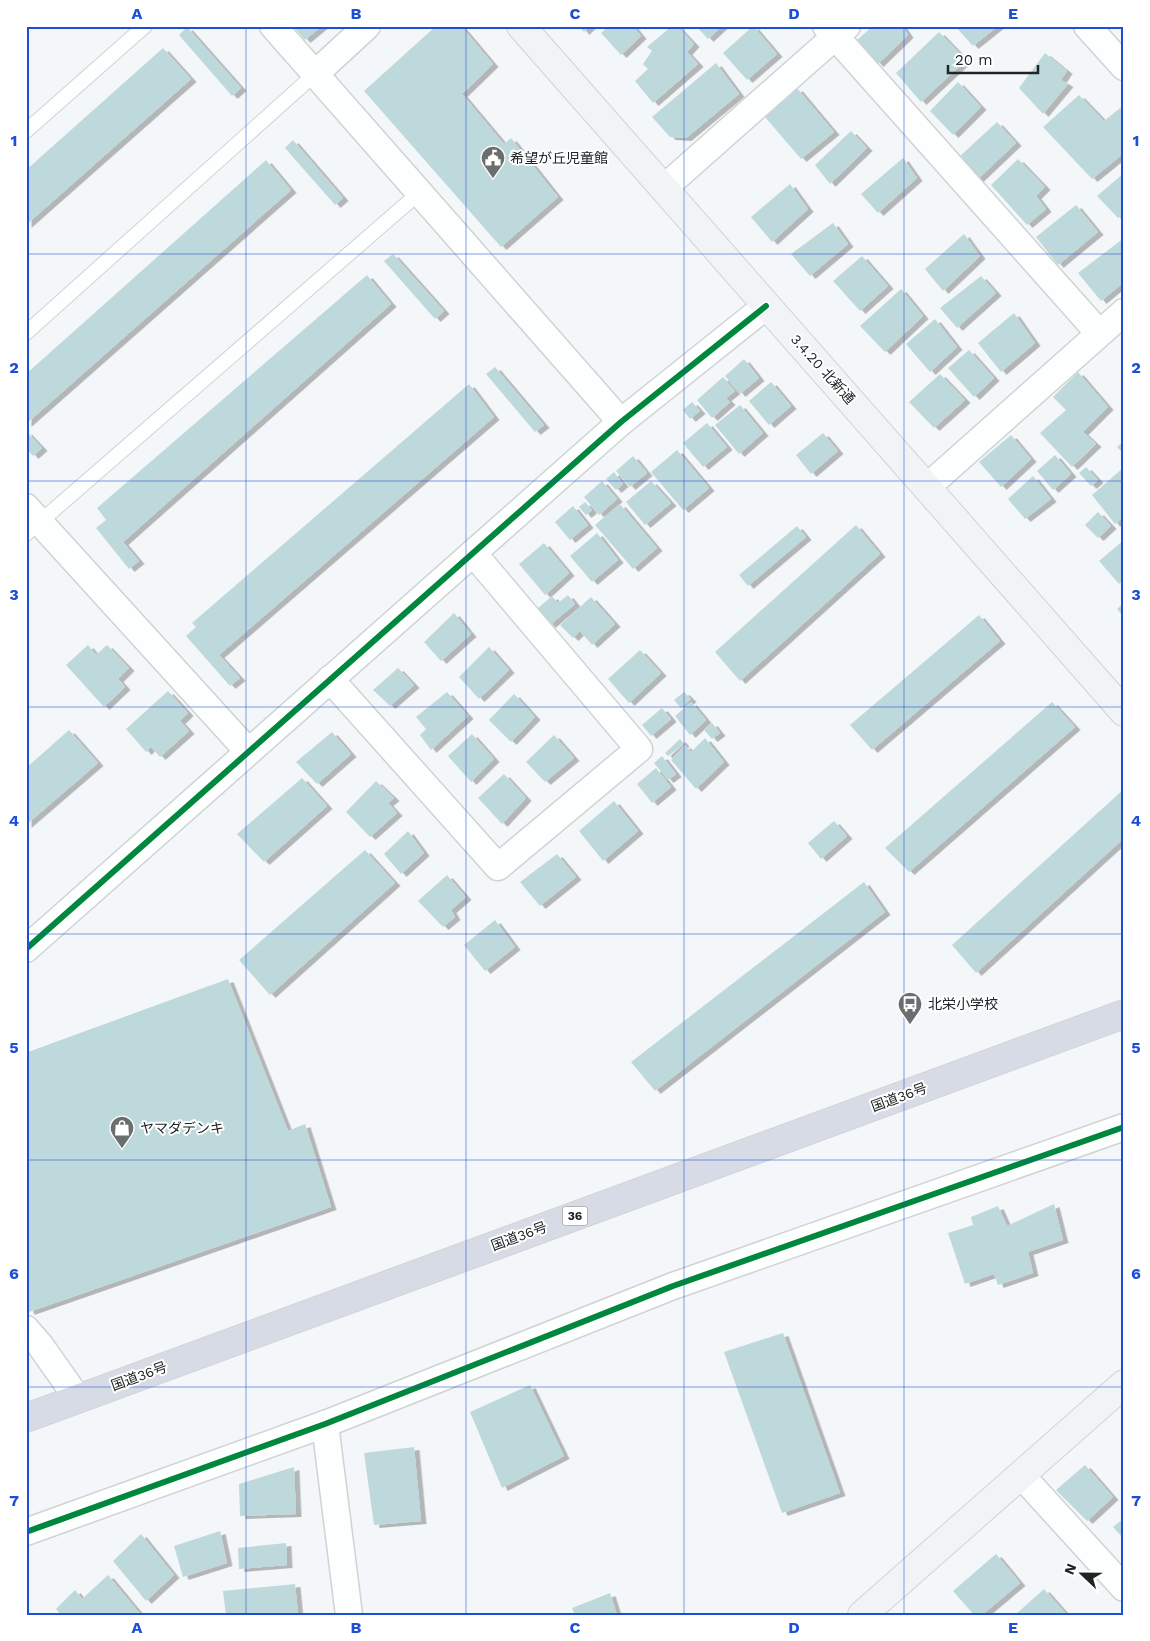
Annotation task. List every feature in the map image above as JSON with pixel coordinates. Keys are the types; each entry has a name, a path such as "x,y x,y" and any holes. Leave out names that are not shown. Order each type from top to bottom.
{"highway":[{"name":"国道36号","path":"26,1418 1124,1014"}],"street":[{"path":"273,26 621,422"},
{"path":"315,74 367,26"},
{"name":"3.4.20 北新通","path":"521,26 1124,712"},
{"path":"1087,26 1124,67"},
{"path":"664,188 836,30 1099,333"},
{"path":"26,949 248,750 621,422 766,306"},
{"path":"927,486 1124,312"},
{"path":"31,521 248,750"},
{"path":"330,679 498,867 639,749 473,553"},
{"path":"26,1532 325,1424 673,1286 1124,1127"},
{"path":"26,1329 40,1345 78,1399"},
{"path":"862,1615 1124,1384"},
{"path":"325,1424 349,1615"},
{"path":"1021,1475 1124,1588"}],"lane":[{"path":"26,131 145,26"},
{"path":"26,333 315,74"},
{"path":"31,521 419,192"}],"building":[{"path":"293,26 322,26 305,40"},
{"path":"436,26 461,26 493,64 462,94 504,144 511,138 558,197 501,247 364,91"},
{"path":"579,26 590,26 584,32"},
{"path":"609,26 633,26 641,36 621,55 601,33"},
{"path":"672,26 677,26 694,44 687,52 698,64 653,103 635,81 648,69 643,64 652,51 647,47"},
{"path":"696,26 722,26 708,39"},
{"path":"753,26 777,54 747,80 723,53"},
{"path":"873,26 902,26 908,35 878,64 857,40"},
{"path":"955,26 998,26 973,46"},
{"path":"187,27 241,88 232,96 179,35"},
{"path":"939,32 966,60 921,102 896,73"},
{"path":"163,48 191,79 26,225 26,170"},
{"path":"1045,53 1067,71 1061,80 1068,84 1043,114 1019,88"},
{"path":"716,63 739,94 686,138 670,137 652,117"},
{"path":"958,82 981,107 953,135 930,111"},
{"path":"797,88 834,132 801,159 765,117"},
{"path":"1079,95 1104,121 1120,108 1124,112 1124,153 1092,179 1043,127"},
{"path":"997,122 1016,143 978,179 959,157"},
{"path":"851,131 867,148 830,184 815,165"},
{"path":"293,140 343,198 335,205 285,148"},
{"path":"903,158 917,178 878,213 861,194"},
{"path":"1018,159 1045,187 1036,196 1046,209 1027,225 991,185"},
{"path":"266,160 291,190 26,424 26,374"},
{"path":"1124,173 1124,213 1118,218 1097,196"},
{"path":"790,184 808,209 772,242 751,217"},
{"path":"1076,205 1098,232 1058,265 1036,237"},
{"path":"833,223 848,244 810,276 791,254"},
{"path":"964,234 980,256 943,291 925,269"},
{"path":"1124,238 1124,282 1101,301 1078,273"},
{"path":"393,254 444,311 435,319 384,261"},
{"path":"862,256 888,286 860,311 833,281"},
{"path":"367,275 391,304 123,542 139,561 129,569 96,528 106,520 97,508"},
{"path":"981,276 996,293 957,328 940,308"},
{"path":"901,289 923,316 885,352 860,326"},
{"path":"1014,313 1035,343 1001,372 978,343"},
{"path":"935,319 957,347 930,372 906,344"},
{"path":"969,350 994,378 974,397 948,368"},
{"path":"744,359 759,378 740,394 725,376"},
{"path":"495,367 544,425 535,432 486,374"},
{"path":"1078,372 1108,407 1083,432 1096,444 1072,467 1040,433 1066,410 1053,397"},
{"path":"940,374 965,400 934,428 909,402"},
{"path":"723,377 735,391 726,398 730,402 712,418 697,400"},
{"path":"771,382 791,406 769,425 749,401"},
{"path":"469,384 494,417 219,655 240,678 230,686 186,636 196,627 192,623"},
{"path":"692,402 700,411 690,419 683,410"},
{"path":"740,405 763,433 739,454 715,425"},
{"path":"707,423 727,447 703,467 683,443"},
{"path":"26,431 42,448 33,456 26,448"},
{"path":"823,433 838,451 811,474 796,455"},
{"path":"1011,435 1031,459 1001,487 979,462"},
{"path":"1124,441 1124,454 1117,447"},
{"path":"677,450 709,488 683,510 651,472"},
{"path":"1055,455 1071,474 1053,490 1037,471"},
{"path":"633,456 647,473 630,487 616,471"},
{"path":"1086,467 1098,480 1091,486 1079,473"},
{"path":"1123,468 1124,517 1115,524 1092,495"},
{"path":"614,472 623,484 616,490 606,479"},
{"path":"1033,476 1051,499 1025,519 1008,499"},
{"path":"602,481 617,499 599,515 584,497"},
{"path":"651,481 671,503 645,525 626,502"},
{"path":"585,502 592,510 586,515 579,507"},
{"path":"620,504 657,548 633,569 595,525"},
{"path":"573,506 588,525 570,540 555,522"},
{"path":"1098,512 1111,526 1098,538 1085,525"},
{"path":"856,525 880,554 740,681 715,652"},
{"path":"797,526 806,537 748,586 739,575"},
{"path":"597,533 618,560 592,582 570,556"},
{"path":"1124,540 1124,579 1119,584 1099,561"},
{"path":"544,543 569,573 545,595 519,564"},
{"path":"568,595 575,604 550,625 537,609 552,596 558,603"},
{"path":"591,597 615,624 592,645 580,631 573,638 560,625"},
{"path":"1124,603 1124,617 1117,609"},
{"path":"454,613 471,634 441,661 424,642"},
{"path":"979,615 1000,641 872,750 850,725"},
{"path":"88,645 96,655 107,645 129,668 118,679 125,687 104,707 66,665"},
{"path":"489,647 509,670 479,699 459,677"},
{"path":"640,650 661,673 629,703 608,679"},
{"path":"398,668 414,685 390,706 373,690"},
{"path":"168,691 188,713 180,721 189,731 160,757 151,747 146,752 126,729"},
{"path":"447,692 468,716 431,750 420,735 426,729 416,717"},
{"path":"684,692 691,699 681,708 674,700"},
{"path":"514,694 535,717 511,742 489,720"},
{"path":"691,702 706,720 690,735 675,716"},
{"path":"1052,702 1075,727 909,872 885,848"},
{"path":"662,708 671,719 651,736 642,725"},
{"path":"712,723 720,733 712,739 704,730"},
{"path":"69,730 98,763 26,825 26,768"},
{"path":"332,732 351,754 317,784 296,762"},
{"path":"472,734 494,759 471,782 448,756"},
{"path":"554,735 574,758 545,782 526,762"},
{"path":"705,738 724,762 696,789 671,760 685,745 691,752"},
{"path":"680,739 684,744 668,756 665,753"},
{"path":"662,756 676,774 668,780 654,763"},
{"path":"656,768 671,787 652,803 637,784"},
{"path":"504,774 526,798 502,824 478,798"},
{"path":"302,778 327,806 264,862 237,834"},
{"path":"376,781 394,798 388,803 397,813 370,837 346,812"},
{"path":"1124,789 1124,838 976,973 952,945"},
{"path":"614,801 638,831 603,861 579,831"},
{"path":"834,821 847,836 821,859 808,843"},
{"path":"408,831 424,853 401,874 384,854"},
{"path":"365,850 395,883 270,995 239,960"},
{"path":"557,854 576,877 540,906 520,882"},
{"path":"447,875 466,897 451,910 455,917 443,927 418,901"},
{"path":"864,882 885,912 655,1091 631,1062"},
{"path":"495,920 515,947 485,971 464,945"},
{"path":"228,979 288,1131 305,1124 331,1207 29,1312 26,1303 26,1048 28,1052"},
{"path":"1054,1204 1063,1240 1028,1252 1033,1273 998,1285 994,1274 965,1284 948,1233 973,1225 971,1217 998,1206 1007,1226"},
{"path":"783,1333 840,1493 782,1513 724,1352"},
{"path":"530,1385 564,1456 502,1488 470,1412"},
{"path":"414,1447 421,1521 374,1525 364,1453"},
{"path":"1085,1465 1113,1497 1087,1521 1056,1490"},
{"path":"294,1467 296,1514 240,1516 239,1484"},
{"path":"1124,1518 1124,1539 1113,1527"},
{"path":"220,1531 227,1563 183,1577 174,1546"},
{"path":"141,1534 174,1575 146,1601 113,1561"},
{"path":"286,1543 287,1565 239,1569 238,1548"},
{"path":"996,1554 1020,1583 982,1615 974,1615 953,1591"},
{"path":"108,1575 141,1615 61,1615 56,1609 75,1590 82,1599"},
{"path":"295,1584 298,1615 226,1615 223,1591"},
{"path":"1044,1589 1067,1615 1015,1615"},
{"path":"610,1593 617,1615 575,1615 572,1608"}],"cycle path":[{"path":"26,949 621,422 766,306"},
{"path":"26,1532 325,1424 673,1286 1124,1127"}],"place":[{"name":"希望が丘児童館","path":"493,179"},
{"name":"北栄小学校","path":"910,1025"},
{"name":"ヤマダデンキ","path":"122,1149"}]}
